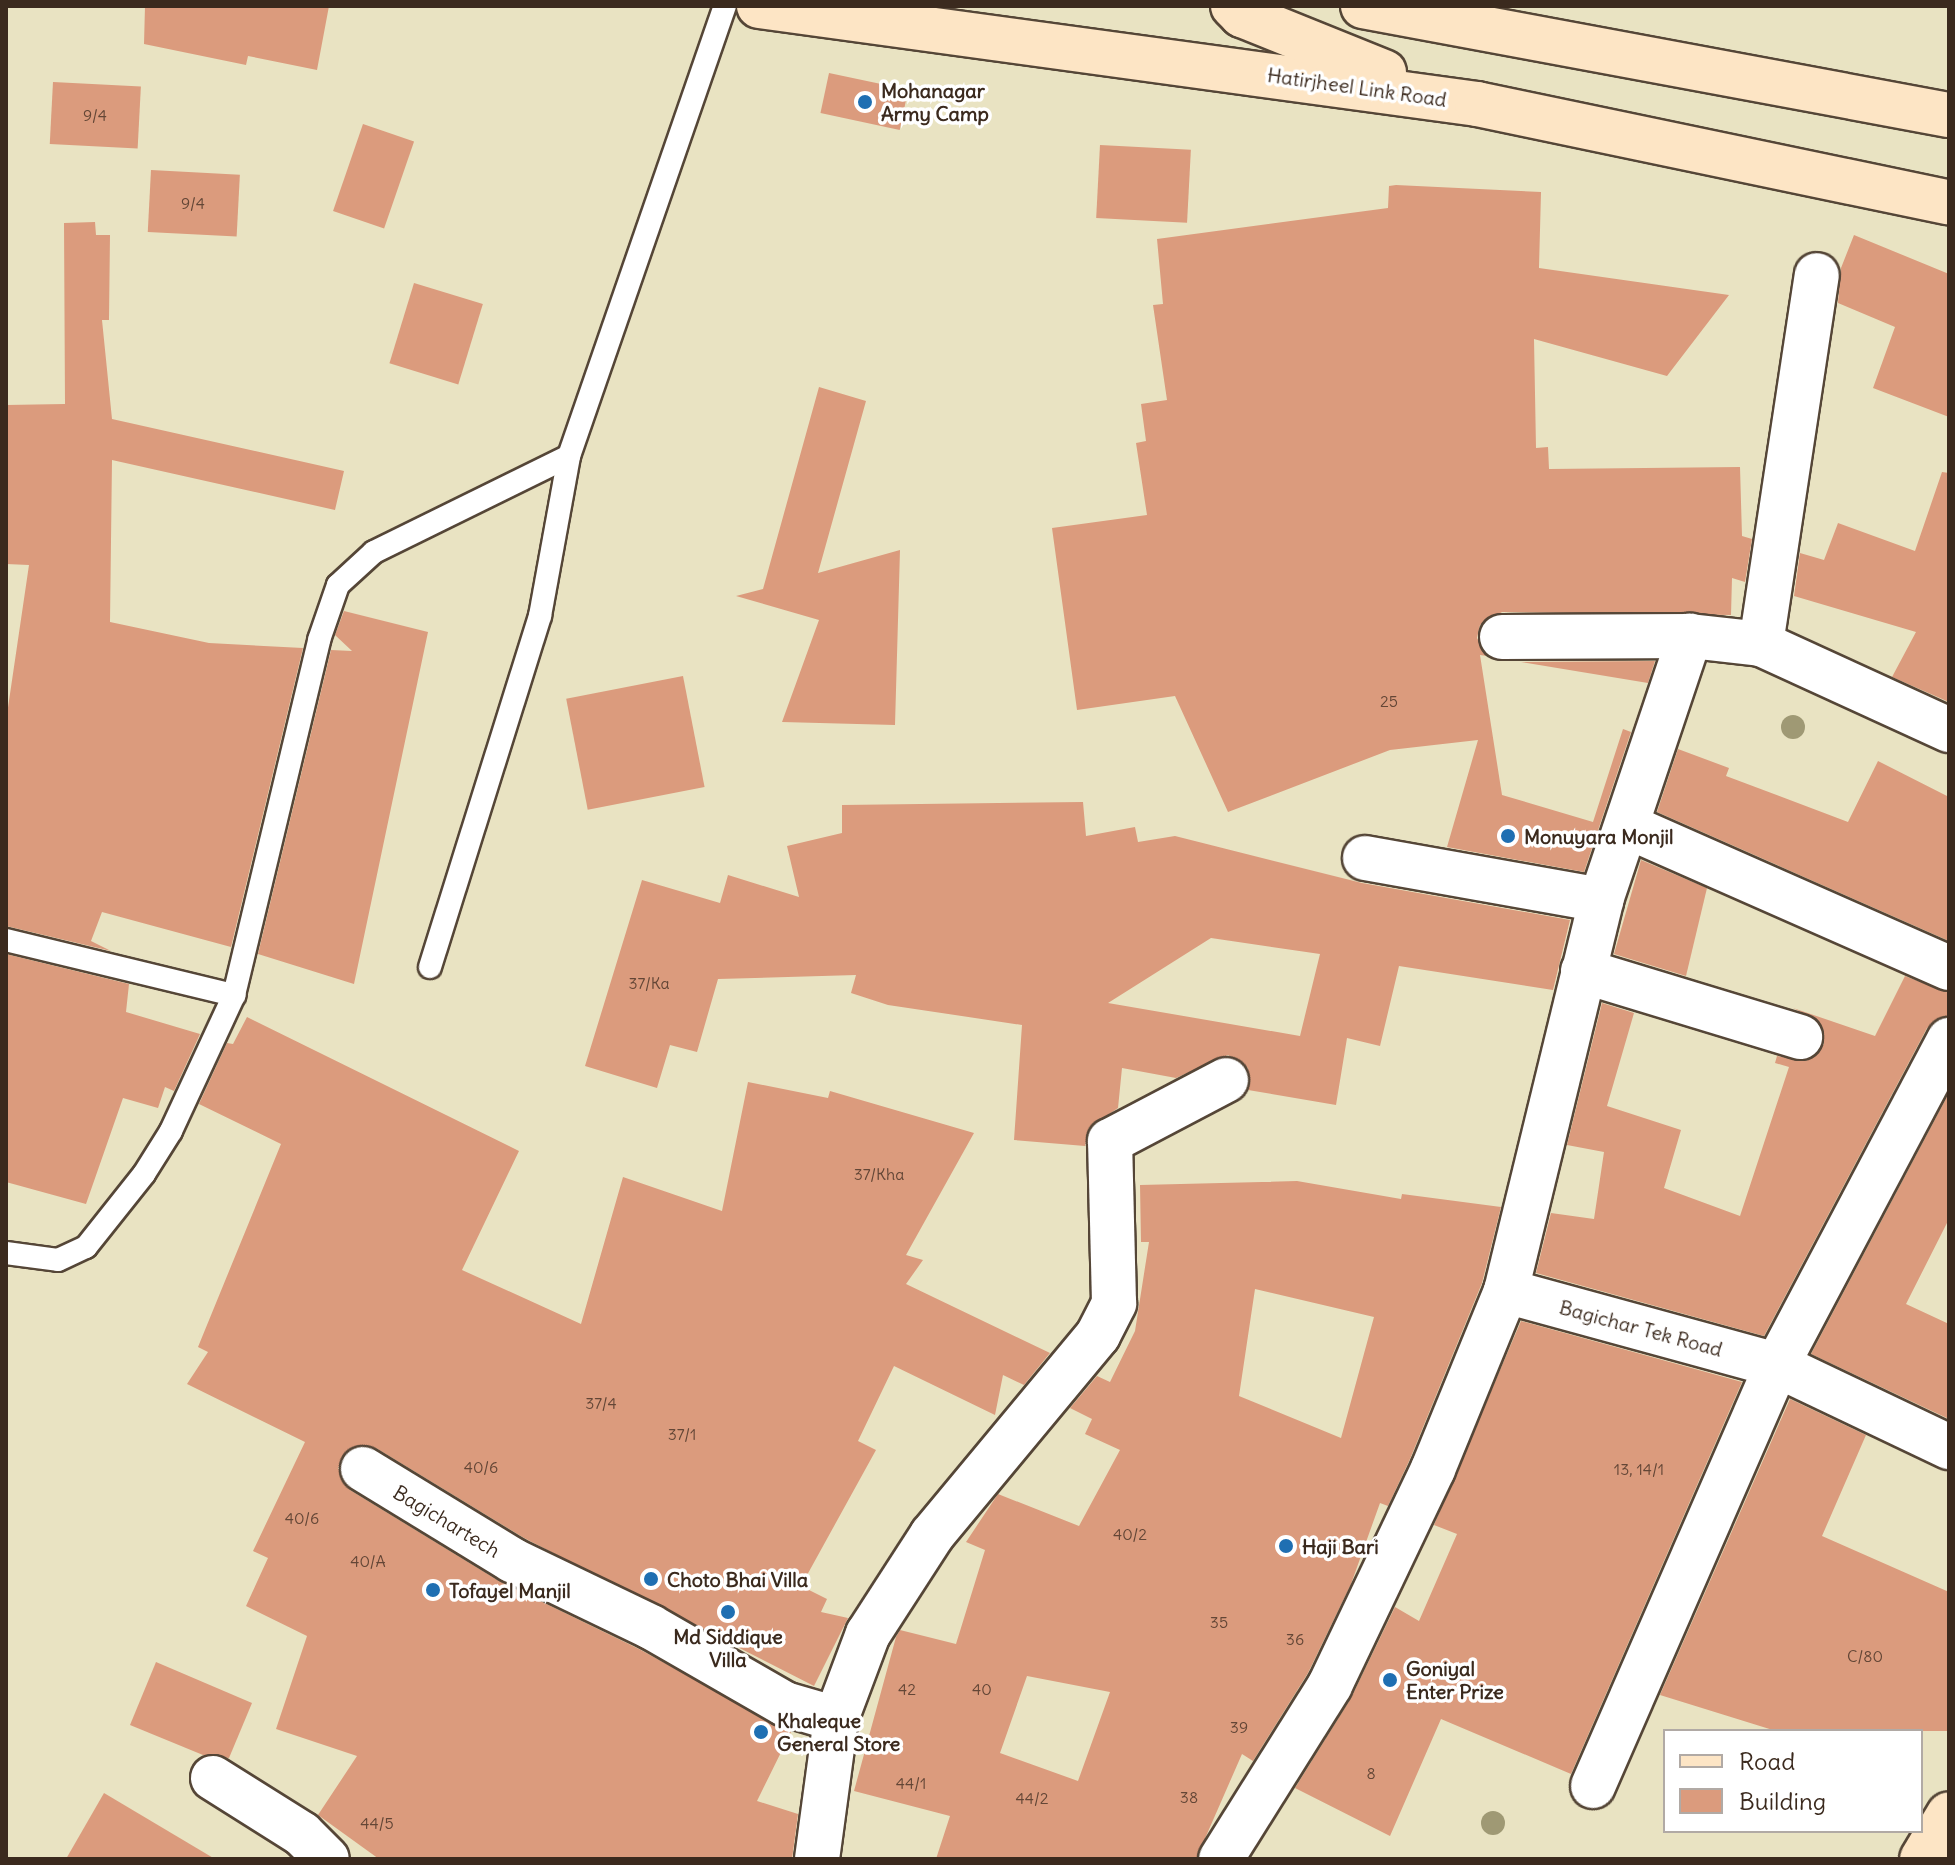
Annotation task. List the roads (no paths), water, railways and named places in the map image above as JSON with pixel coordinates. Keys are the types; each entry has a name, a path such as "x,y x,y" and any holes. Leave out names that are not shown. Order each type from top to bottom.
{"main road":[{"name":"Hatirjheel Link Road","path":"759,6 1477,104 1949,203"},
{"path":"1233,6 1242,15 1337,55 1477,104"},
{"path":"1363,6 1949,115"},
{"path":"1922,1859 1949,1814"}],"street":[{"path":"1761,644 1817,275"},
{"path":"1221,1859 1330,1685 1433,1469 1506,1291 1601,900 1690,636"},
{"path":"1502,637 1690,636 1761,644 1949,730"},
{"path":"1627,826 1949,968"},
{"path":"1365,858 1601,900"},
{"path":"1583,971 1800,1037"},
{"path":"1593,1786 1777,1365 1949,1040"},
{"path":"817,1859 836,1719 868,1634 932,1535 1098,1335 1114,1303 1110,1141 1226,1080"},
{"name":"Bagichar Tek Road","path":"1506,1291 1777,1365 1949,1447"},
{"name":"Bagichartech","path":"363,1469 512,1560 651,1627 785,1704 836,1719"},
{"path":"213,1778 302,1834 327,1859"}],"lane":[{"path":"430,967 540,616 569,456 725,6"},
{"path":"6,1253 58,1260 86,1247 114,1215 171,1131 234,995 319,640 338,585 374,552 569,456"},
{"path":"6,940 234,995"}],"place":[{"name":"Mohanagar Army Camp","path":"865,102"},
{"name":"Monuyara Monjil","path":"1508,836"},
{"name":"Haji Bari","path":"1286,1546"},
{"name":"Choto Bhai Villa","path":"651,1579"},
{"name":"Tofayel Manjil","path":"433,1590"},
{"name":"Md Siddique Villa","path":"728,1612"},
{"name":"Goniyal Enter Prize","path":"1390,1680"},
{"name":"Khaleque General Store","path":"761,1732"}]}
